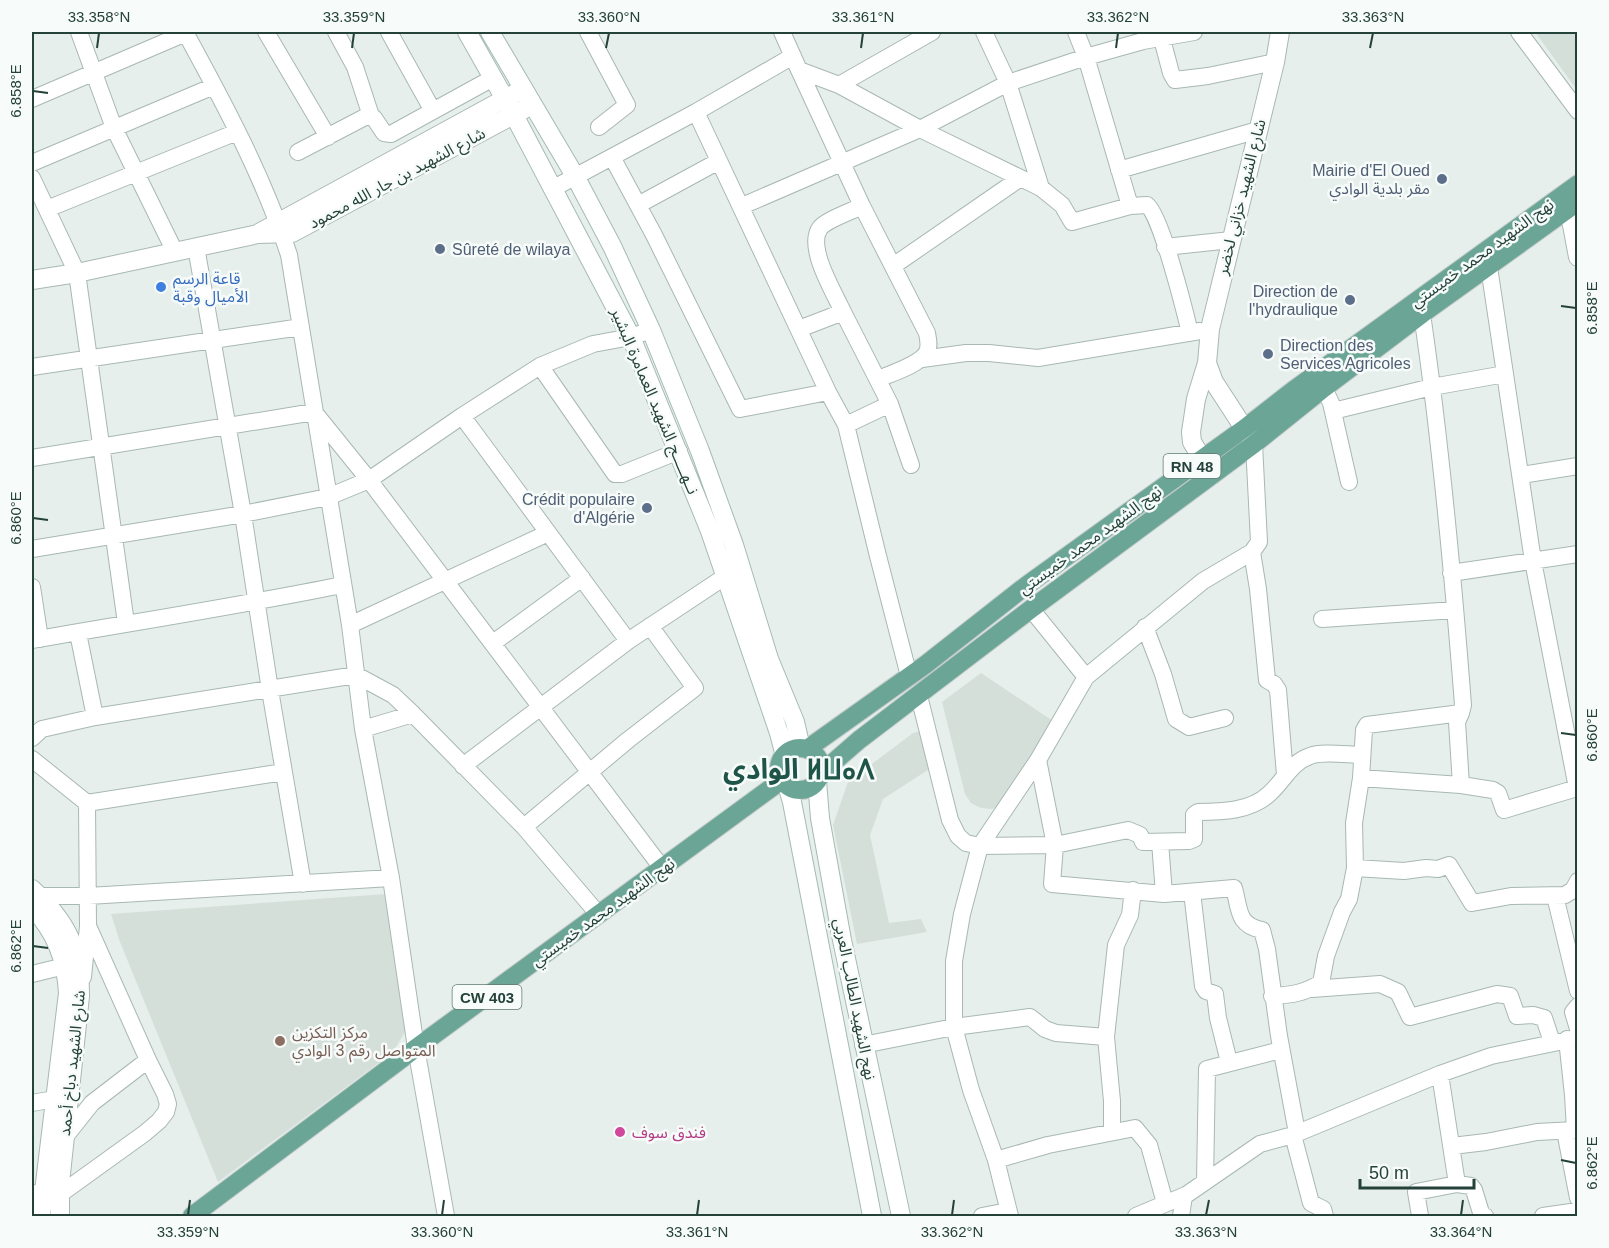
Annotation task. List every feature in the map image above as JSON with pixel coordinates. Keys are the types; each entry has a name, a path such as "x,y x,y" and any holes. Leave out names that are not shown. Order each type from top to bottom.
{"main road":[{"name":"نــهـــــج الشهيد العمامرة البشير","path":"467,32 510,107 631,337 679,451 726,576 779,733 798,751"},
{"name":"نــهـــــج الشهيد العمامرة البشير","path":"490,32 575,176 612,246 651,330 700,451 734,545 769,659 795,722 798,751"},
{"name":"شارع الشهيد خزاني لخضر","path":"1207,363 1209,329 1275,62 1280,32"},
{"name":"شارع الشهيد بن جار الله محمود","path":"32,280 77,273 280,228 528,97"},
{"name":"نهج الشهيد محمد خميستي","path":"798,751 909,676 1027,585 1201,459 1250,436 1324,388 1489,267 1569,202 1578,184"},
{"name":"نهج الشهيد محمد خميستي","path":"819,777 859,740 1212,475 1294,389 1569,202"},
{"path":"1569,202 1578,257"},
{"path":"1207,363 1214,382 1250,436"},
{"path":"1207,363 1196,399 1191,432 1192,442 1212,475"},
{"path":"798,751 818,759 819,777 806,789 793,789 784,782 780,767 798,751"},
{"name":"نهج الشهيد الطالب العربي","path":"819,777 820,818 863,1045 901,1216"},
{"name":"نهج الشهيد محمد خميستي","path":"192,1216 416,1048 784,782"},
{"name":"نهج الشهيد الطالب العربي","path":"784,782 792,802 873,1216"},
{"name":"شارع الشهيد دباخ أحمد","path":"33,897 53,934 65,966 68,993 41,1216"},
{"name":"شارع الشهيد دباخ أحمد","path":"33,897 62,922 79,964 80,996 65,1137 45,1194"},
{"name":"شارع الشهيد دباخ أحمد","path":"45,1194 60,1216"}],"street":[{"path":"79,32 114,128 175,252"},
{"path":"32,99 186,32 237,132 280,228 289,255 350,625 363,729 391,878 416,1048 446,1216"},
{"path":"266,32 328,137"},
{"path":"336,32 355,67 371,116 381,130 388,134 494,78"},
{"path":"389,32 433,111"},
{"path":"588,32 627,105 599,127"},
{"path":"782,32 862,206 927,333 929,346 922,359"},
{"path":"839,85 932,32"},
{"path":"984,32 1008,83 1041,188"},
{"path":"1076,32 1086,57 1130,206"},
{"path":"742,206 920,129 1008,83 1143,37 1162,39 1194,32"},
{"path":"1519,32 1578,111"},
{"path":"1162,39 1175,80 1208,76 1275,62"},
{"path":"796,63 920,129 1041,188 1062,205 1072,222 1130,206 1144,204 1151,208 1166,247 1190,333"},
{"path":"552,189 696,112 796,63"},
{"path":"32,163 214,86"},
{"path":"696,112 828,392 846,425 909,676"},
{"path":"298,152 364,117 371,116"},
{"path":"1119,170 1258,130"},
{"path":"47,209 237,132"},
{"path":"612,157 740,409 828,392"},
{"path":"638,205 719,161"},
{"path":"32,178 77,273 126,623"},
{"path":"893,266 1019,179"},
{"path":"862,206 823,226 815,241 816,247 843,312 890,404 910,465"},
{"path":"1166,247 1231,240"},
{"path":"196,248 243,514 303,884"},
{"path":"1489,267 1533,561 1570,711 1578,797"},
{"path":"799,329 843,312"},
{"path":"1422,314 1432,387 1463,705 1457,722 1461,785"},
{"path":"32,367 301,327"},
{"path":"878,380 922,359 966,353 1038,358 1209,329"},
{"path":"32,549 243,514 328,497 369,480 540,366 593,344 631,337 651,330"},
{"path":"540,366 615,474 622,474 679,451"},
{"path":"1333,411 1432,387 1504,374"},
{"path":"1324,388 1333,411 1349,482"},
{"path":"846,425 890,404"},
{"path":"32,458 314,412"},
{"path":"314,412 447,581 662,868"},
{"path":"462,416 627,641"},
{"path":"982,1216 1009,1214 996,1160 974,1100 954,1027 954,961 962,914 980,846 1038,760 1086,676 1203,581 1252,552 1259,543 1250,436"},
{"path":"1521,475 1578,466"},
{"path":"350,625 548,533"},
{"path":"1252,552 1267,680 1278,690 1285,775"},
{"path":"1451,573 1578,554"},
{"path":"464,766 627,641 726,576"},
{"path":"493,643 582,578"},
{"path":"32,587 36,640 342,585"},
{"path":"1031,609 1086,676"},
{"path":"1322,619 1455,610"},
{"path":"524,827 695,688 650,626"},
{"path":"1145,627 1163,674 1176,719 1186,723 1189,727 1225,718"},
{"path":"78,633 95,717"},
{"path":"32,738 42,729 95,717 356,675 380,686 413,714 524,827 600,915"},
{"path":"919,696 950,820 958,836 966,843 980,846 1055,845 1128,830 1140,835 1143,842 1189,841 1194,839 1194,814 1231,810 1257,803 1270,794 1297,763 1312,754 1361,755"},
{"path":"1272,996 1296,995 1321,983 1326,956 1349,899 1355,868 1354,823 1361,778 1364,730 1367,724 1461,713"},
{"path":"363,729 413,714"},
{"path":"32,759 87,803 284,772"},
{"path":"1038,760 1055,845 1052,884 1164,894 1234,888 1243,922 1262,930 1267,949 1272,996 1295,1134 1311,1203 1323,1209 1325,1216"},
{"path":"1361,778 1461,785 1493,790 1498,793 1504,810 1577,788"},
{"path":"80,996 88,926 87,803"},
{"path":"1160,842 1164,894"},
{"path":"1355,868 1404,871 1438,869 1449,865 1472,903 1511,896 1566,895 1573,890 1578,881"},
{"path":"33,897 88,896 391,878"},
{"path":"1112,1131 1112,1101 1106,1037 1116,945 1130,915 1133,890"},
{"path":"1192,891 1203,986 1206,991 1215,994 1218,1018 1229,1062"},
{"path":"1555,896 1575,963 1578,991"},
{"path":"45,1194 145,1133 159,1121 166,1112 168,1104 88,926"},
{"path":"32,974 65,966"},
{"path":"1312,989 1380,984 1398,992 1410,1017 1497,994 1510,996 1517,1016 1544,1018 1568,1037"},
{"path":"1452,1146 1537,1132 1575,1130 1568,1037 1574,1012 1578,1006"},
{"path":"863,1045 954,1027 1030,1017 1045,1029 1056,1033 1106,1037"},
{"path":"1136,1216 1184,1196 1260,1144 1295,1134 1440,1074 1491,1056 1568,1037"},
{"path":"1205,1181 1207,1069 1281,1050"},
{"path":"65,1137 92,1102 148,1060"},
{"path":"1440,1074 1457,1184"},
{"path":"32,1103 55,1099"},
{"path":"996,1160 1048,1145 1135,1128 1149,1145 1165,1203"},
{"path":"1565,1131 1578,1198"},
{"path":"1420,1216 1416,1192 1457,1184 1471,1186 1482,1216 1485,1216"},
{"path":"1181,1216 1184,1196"},
{"path":"1553,1216 1578,1211"}],"shaded area":[{"path":"1535,32 1577,32 1577,90"},
{"path":"981,673 1053,721 1000,806 992,809 981,808 971,803 965,794 942,702"},
{"path":"920,731 931,768 883,799 870,835 889,923 921,919 927,932 857,944 833,825 848,782 913,733"},
{"name":"مركز التكزين المتواصل رقم 3 الوادي","path":"386,894 407,1029 392,1053 218,1182 120,942 111,914"}],"place":[{"name":"Mairie d'El Oued مقر بلدية الوادي","path":"1442,179"},
{"name":"Sûreté de wilaya","path":"440,249"},
{"name":"قاعة الرسم الأميال وقبة","path":"161,287"},
{"name":"Direction de l'hydraulique","path":"1350,300"},
{"name":"Direction des Services Agricoles","path":"1268,354"},
{"name":"Crédit populaire d'Algérie","path":"647,508"},
{"name":"مركز التكزين المتواصل رقم 3 الوادي","path":"280,1041"},
{"name":"فندق سوف","path":"620,1132"}],"district":[{"name":"الوادي ⵍⵡⴰⴷ","path":"799,769"}]}
